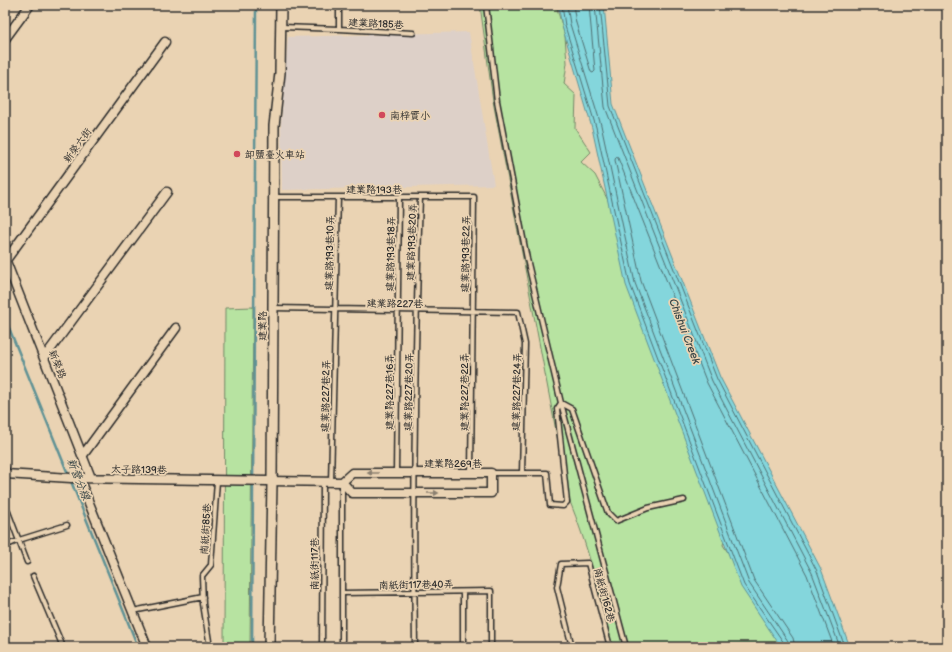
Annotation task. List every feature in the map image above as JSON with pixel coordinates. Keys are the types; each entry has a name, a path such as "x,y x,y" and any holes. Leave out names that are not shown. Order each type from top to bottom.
{"street":[{"path":"5,39 30,5"},
{"name":"建業路","path":"269,647 272,482 274,126 280,73 281,5"},
{"name":"新榮六街","path":"5,259 165,42"},
{"path":"44,358 167,192"},
{"name":"新榮路","path":"5,259 91,478"},
{"path":"83,455 176,328"},
{"name":"建業路269巷","path":"272,482 342,482 352,473 471,473 491,474 491,492 352,493 342,482"},
{"name":"太子路139巷","path":"7,474 75,478 272,482"},
{"path":"75,478 146,647"}],"lane":[{"path":"339,5 339,29"},
{"path":"486,5 498,108 527,259 561,403 626,647"},
{"name":"建業路185巷","path":"281,27 413,33"},
{"name":"建業路193巷18弄","path":"397,311 399,196"},
{"name":"建業路193巷","path":"274,197 474,197"},
{"name":"建業路193巷10弄","path":"336,310 338,197"},
{"name":"建業路193巷20弄","path":"417,311 420,197"},
{"name":"建業路193巷22弄","path":"472,312 474,197"},
{"name":"建業路227巷","path":"273,308 518,312"},
{"name":"建業路227巷2弄","path":"331,482 336,310"},
{"name":"建業路227巷16弄","path":"396,473 397,311"},
{"name":"建業路227巷20弄","path":"415,647 414,493 417,311"},
{"name":"建業路227巷22弄","path":"471,473 472,312"},
{"name":"建業路227巷24弄","path":"518,312 525,344 522,473"},
{"path":"491,474 547,473 550,505 563,506 567,502 557,409 561,403"},
{"path":"561,403 572,409 608,513 616,520 648,508 684,500"},
{"path":"5,465 7,474"},
{"name":"南紙街85巷","path":"210,647 205,622 202,576 211,565 217,481"},
{"name":"南紙街117巷","path":"322,482 322,647"},
{"path":"342,482 342,647"},
{"path":"5,504 27,562"},
{"path":"5,546 67,525"},
{"name":"南紙街162巷","path":"572,647 557,587 561,564 582,562 588,563 610,647"},
{"path":"34,576 63,647"},
{"path":"463,592 463,647"},
{"name":"南紙街117巷40弄","path":"342,593 491,592 491,647"},
{"path":"132,611 203,597"}],"shaded area":[{"name":"南梓實小","path":"469,32 494,185 282,190 281,124 288,37"}],"green space":[{"path":"480,5 556,5 565,36 567,63 564,84 576,95 575,128 591,152 581,162 595,175 642,267 730,515 723,545 792,647 612,647 594,572 569,499 493,101"},
{"path":"253,307 250,647 224,647 225,308"}],"water":[{"name":"Chishui Creek","path":"558,5 604,5 613,104 720,377 821,569 850,647 781,647 741,587 626,285 592,128 562,26"}],"waterway":[{"path":"252,647 256,5"},
{"name":"新營分線","path":"5,318 138,647"}],"place":[{"name":"南梓實小","path":"382,115"},
{"name":"卸鹽臺火車站","path":"237,154"}]}
